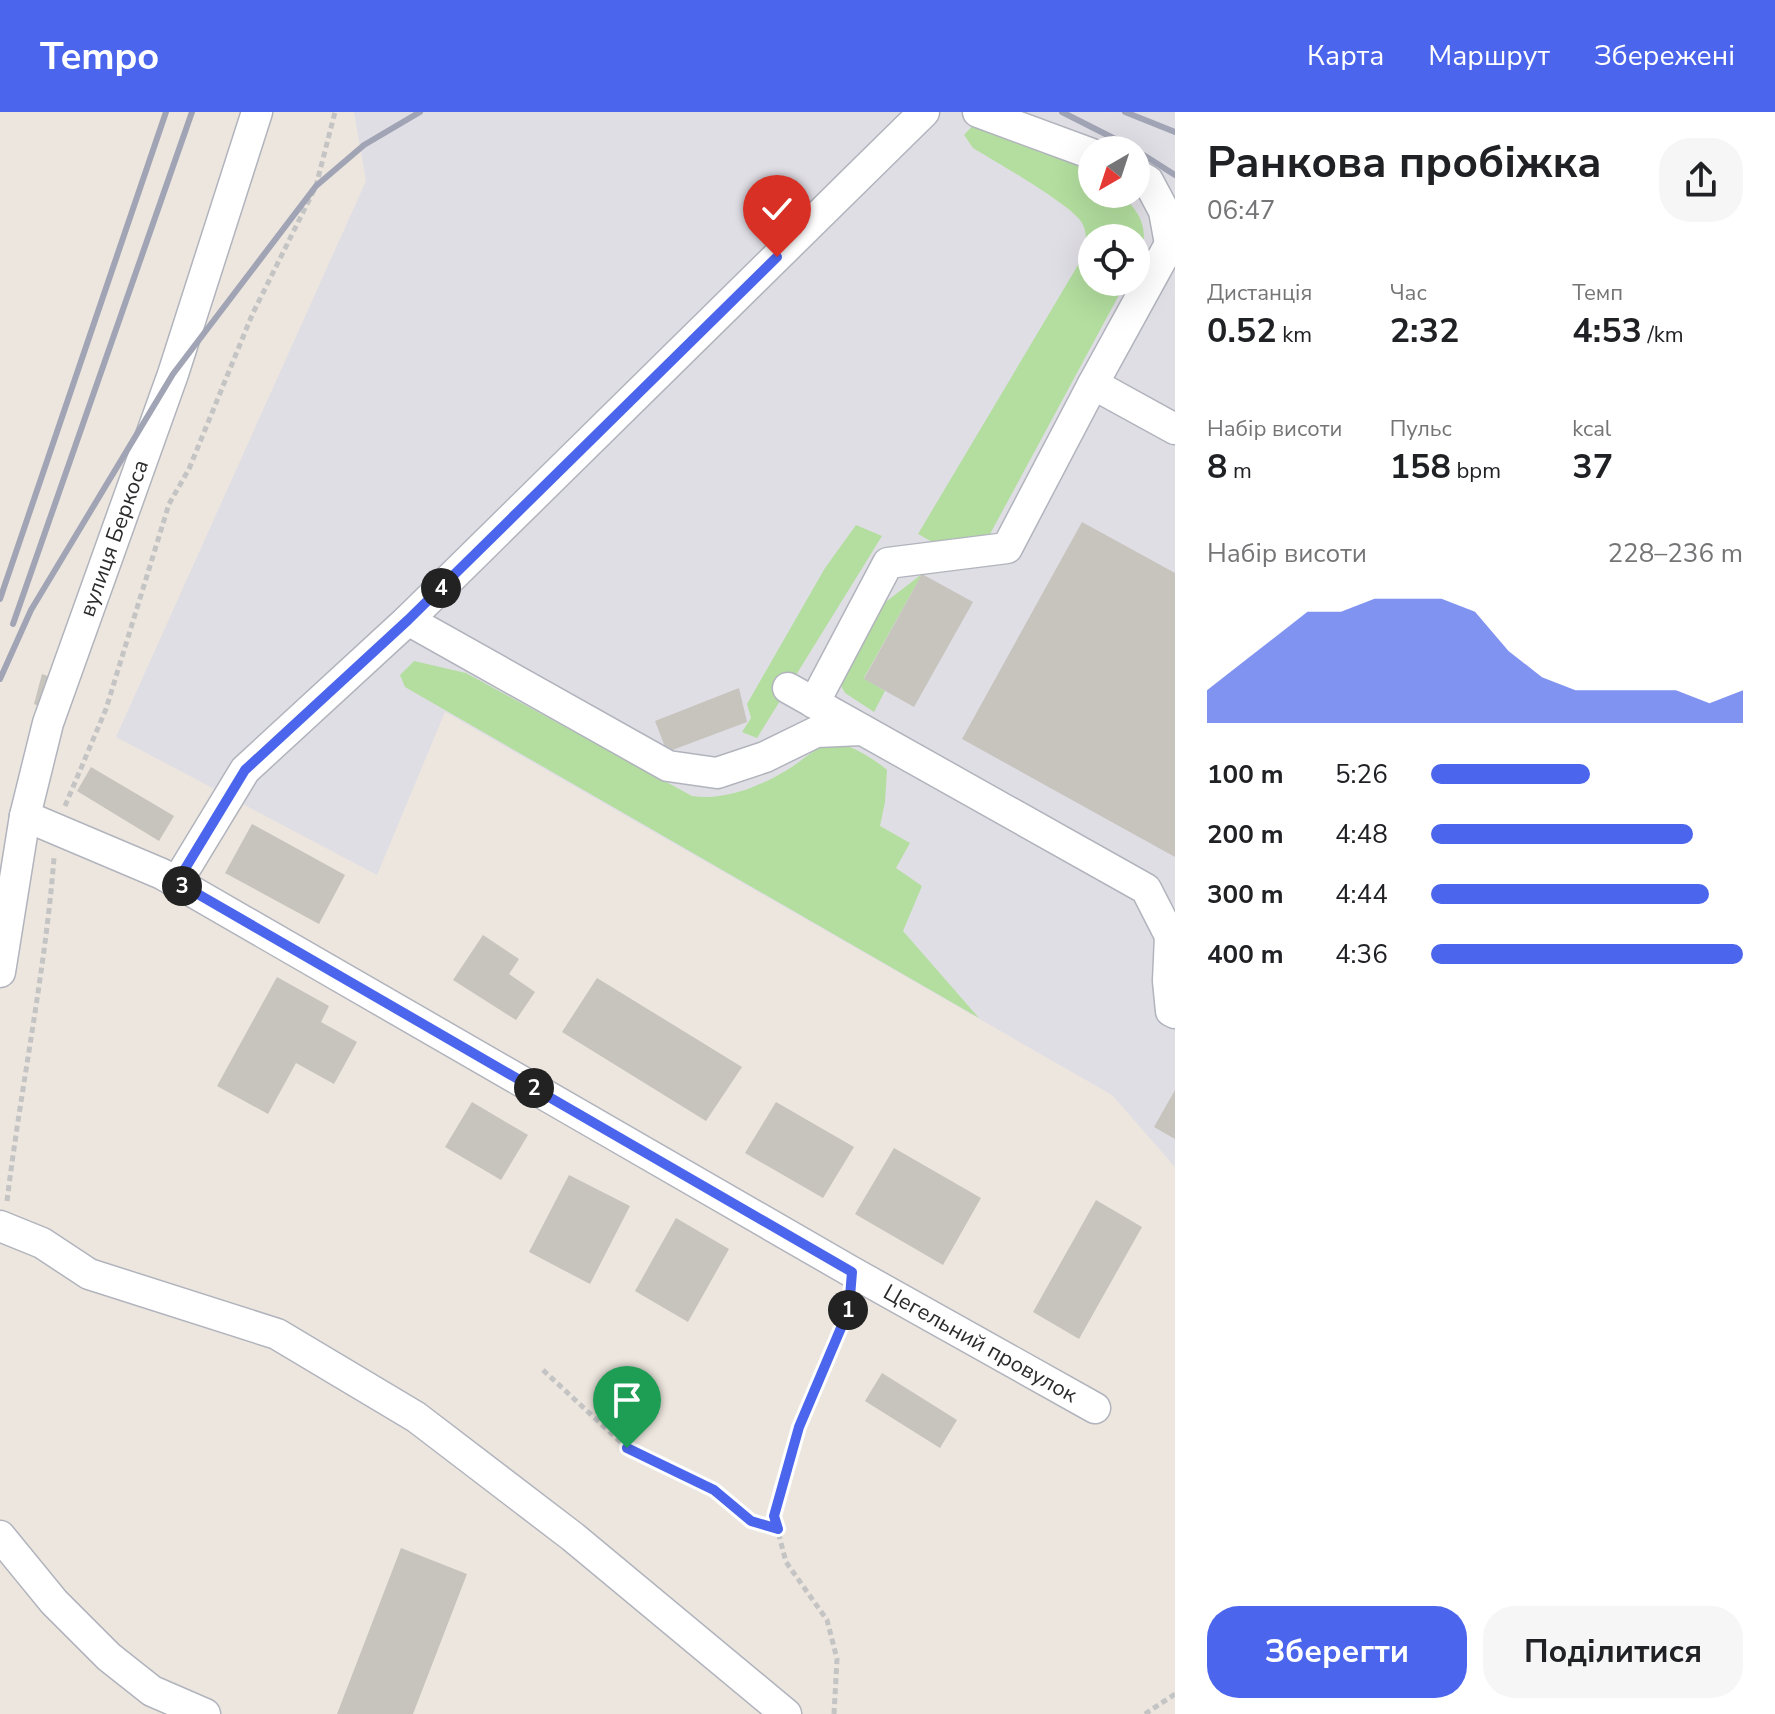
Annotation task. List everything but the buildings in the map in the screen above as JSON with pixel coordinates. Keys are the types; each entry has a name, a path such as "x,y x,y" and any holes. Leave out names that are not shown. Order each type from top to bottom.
{"street":[{"name":"вулиця Беркоса","path":"0,972 25,816 48,723 173,374 257,112"},
{"path":"177,882 245,770 408,620 924,112"},
{"path":"978,112 1078,149"},
{"path":"814,703 888,563 1007,548 1170,244 1164,211 1150,185"},
{"path":"1093,384 1175,429"},
{"path":"408,620 668,766 717,773 765,757 816,732 862,730"},
{"path":"788,688 1146,889 1170,936 1168,981 1171,1011 1175,1013"},
{"name":"Цегельний провулок","path":"25,816 177,882 852,1272 1095,1408"},
{"path":"2,1226 42,1243 89,1274 277,1334 416,1417 573,1537 786,1714"},
{"path":"0,1536 54,1602 109,1657 152,1691 205,1714"}],"path":[{"path":"2,1226 48,932 56,828 106,709 169,504 189,469 252,315 316,186 335,112"},
{"path":"834,1714 837,1659 827,1620 786,1562 774,1516 799,1427 849,1309 852,1272"},
{"path":"543,1370 627,1448 714,1490 751,1521 778,1529"},
{"path":"1145,1714 1175,1694"}],"shaded area":[{"path":"354,112 1175,112 1175,1167 1112,1095 445,712 377,875 116,737 366,181"}],"green space":[{"path":"976,122 1078,165 1078,208 1134,208 1142,224 1082,224 1049,195 973,148 964,135"},
{"path":"1078,265 1078,296 1118,296 989,536 934,543 918,534"},
{"path":"856,525 882,536 757,738 742,732 751,718 747,704 825,568"},
{"path":"922,574 864,678 885,691 874,712 845,693 839,682 870,614"},
{"path":"414,661 466,673 692,796 716,796 753,787 830,745 850,747 870,758 887,770 880,826 910,843 896,868 922,886 903,931 979,1018 405,687 400,675"}],"railway":[{"path":"0,599 166,112"},
{"path":"13,624 192,112"},
{"path":"0,679 31,610 173,374 316,186 364,145 420,112"},
{"path":"1062,112 1131,147 1175,175"},
{"path":"1125,112 1175,132"}],"route":[{"path":"627,1448 714,1490 751,1521 778,1529 774,1516 799,1427 849,1309 852,1272 177,882 245,770 408,620 777,257"}]}
